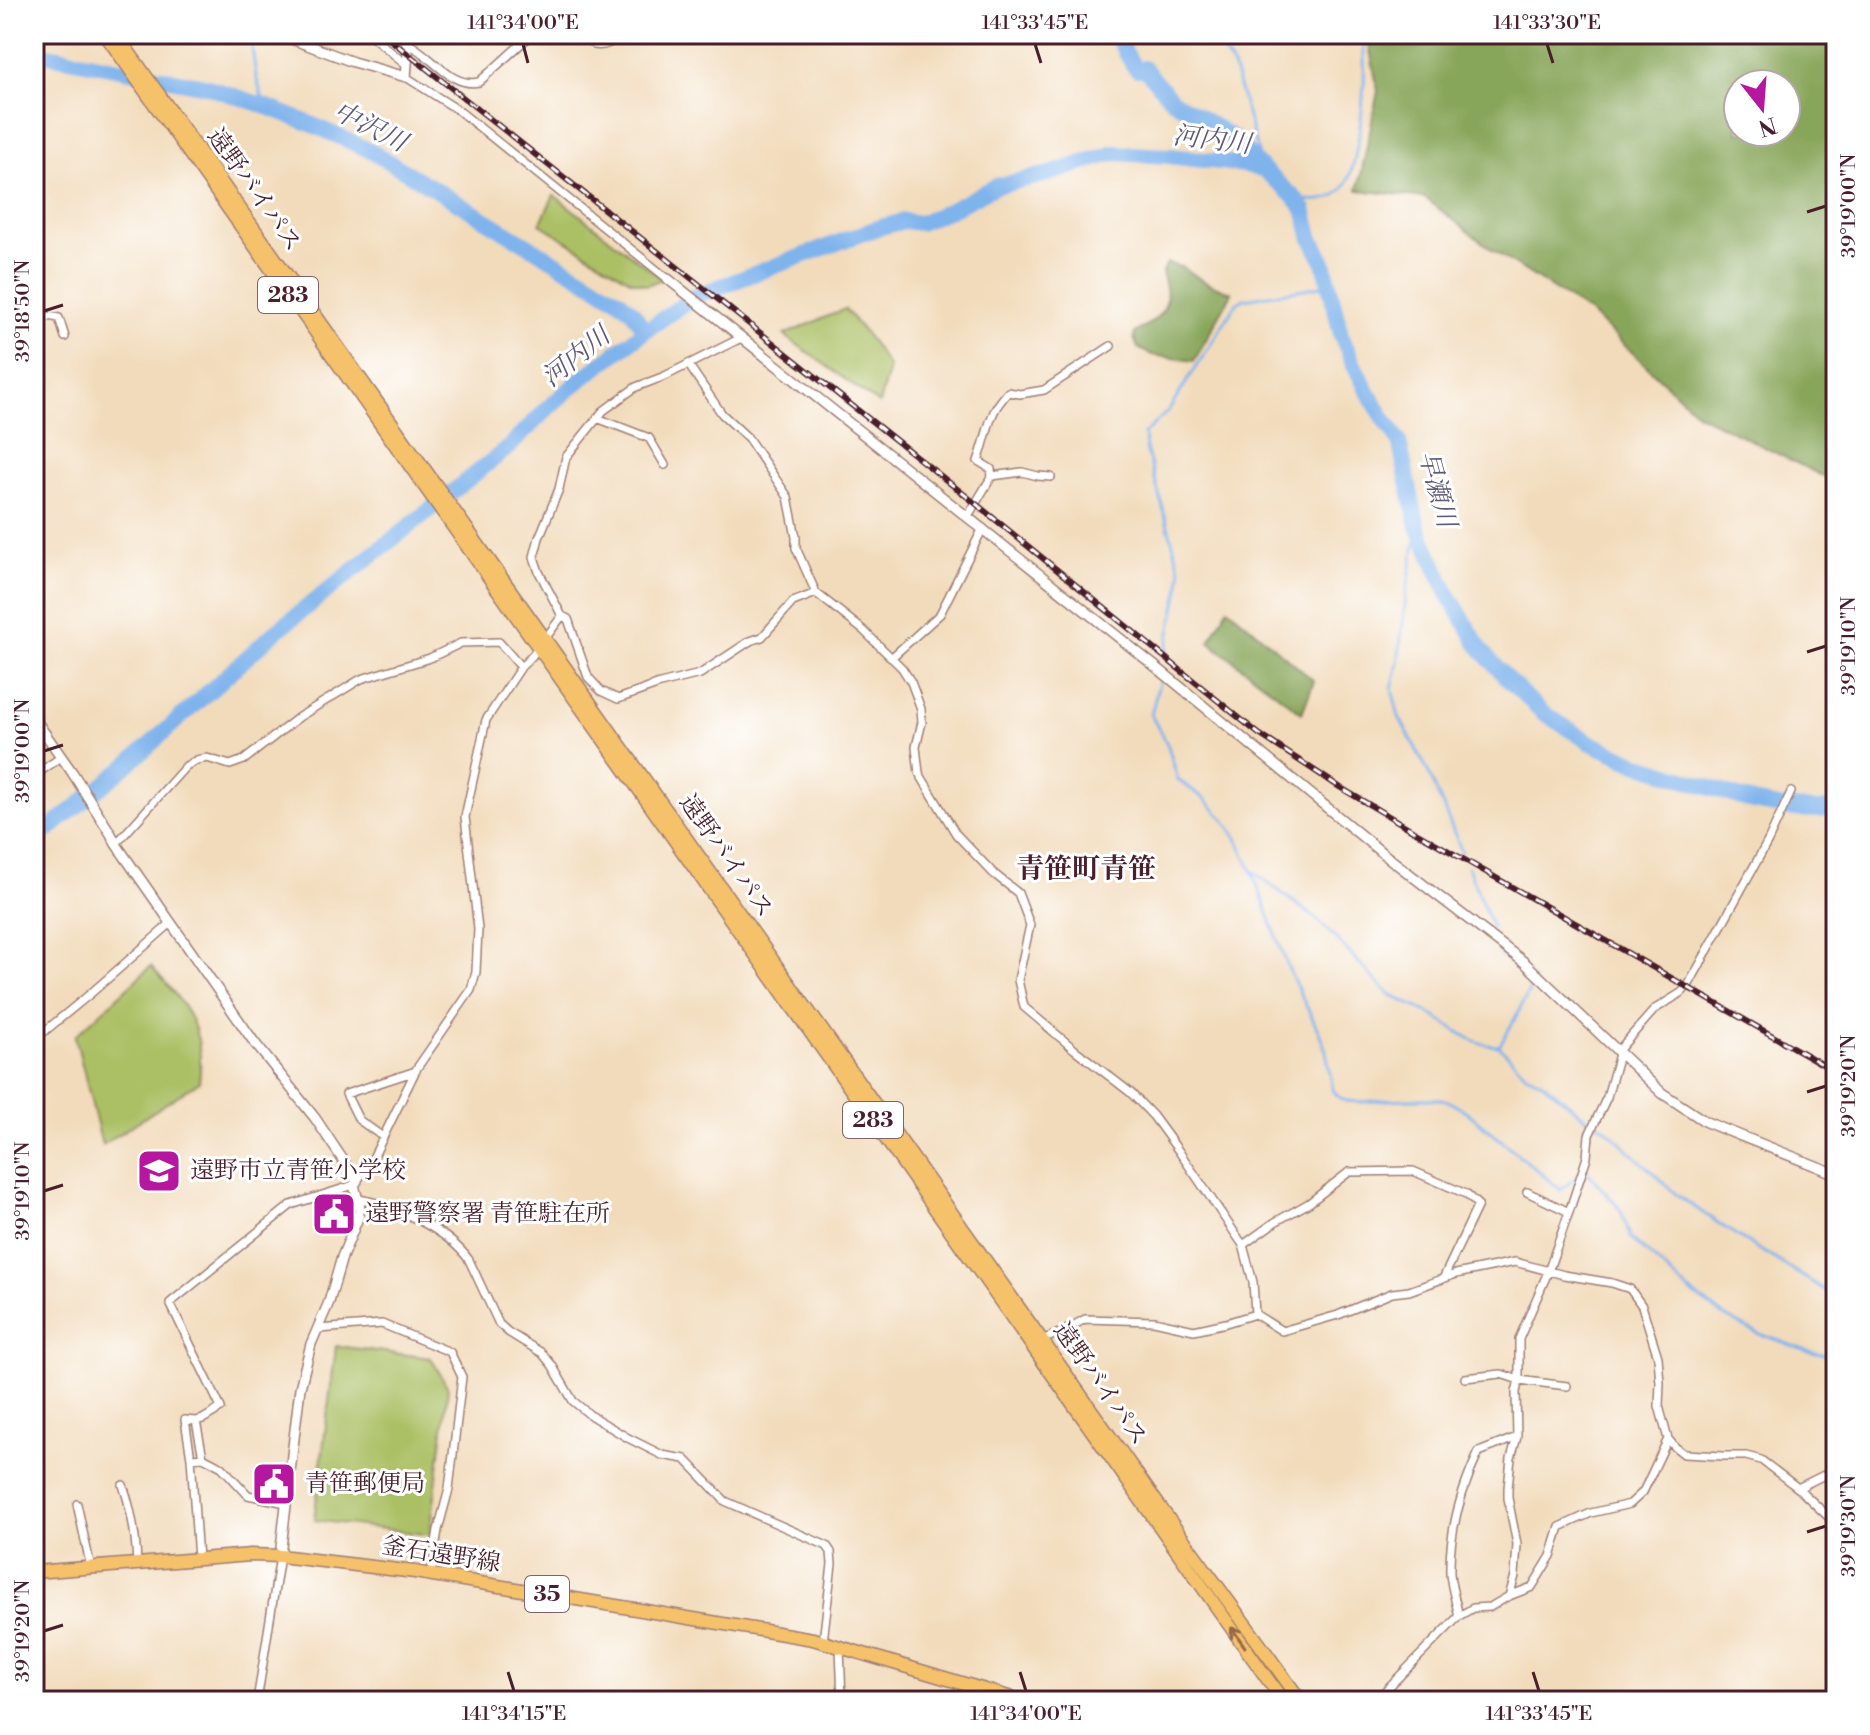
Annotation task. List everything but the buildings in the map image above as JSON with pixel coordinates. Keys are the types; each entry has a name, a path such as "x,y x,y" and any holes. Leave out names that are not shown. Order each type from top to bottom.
{"main road":[{"name":"遠野バイパス","path":"105,34 160,96 376,410"},
{"name":"遠野バイパス","path":"116,34 144,92 376,410 829,1048 1036,1341 1283,1701"},
{"name":"遠野バイパス","path":"1036,1341 1301,1701"},
{"name":"釜石遠野線","path":"34,1572 251,1555 431,1575 823,1642 1022,1701"}],"street":[{"path":"278,34 353,62 406,77 458,110 1149,661 1381,852 1524,962 1662,1093 1706,1122 1836,1174"},
{"path":"369,34 407,65"},
{"path":"406,38 457,81 470,84 479,82 532,34"},
{"path":"584,34 594,45 602,47 621,34"},
{"path":"406,38 406,77"},
{"path":"34,316 59,318 65,337"},
{"path":"741,338 636,387 603,411 566,457 559,489 534,557 562,616 568,619 588,677 601,691 618,699 700,674 750,641 762,637 793,602 816,593"},
{"path":"968,516 992,476 991,469 978,461 995,409 1008,392 1020,394 1044,390 1111,346"},
{"path":"688,364 722,414 748,438 788,497 796,548 816,593 863,630 902,668 911,682 921,709 922,722 916,747 919,773 956,834 993,873 1018,893 1030,925 1018,980 1024,1007 1122,1085 1178,1150 1243,1245 1253,1282 1255,1314"},
{"path":"597,418 649,438 665,465"},
{"path":"992,476 1022,472 1051,477"},
{"path":"891,658 940,614 983,528"},
{"path":"198,1559 191,1458 185,1420 203,1419 221,1408 170,1303 291,1205 356,1183 372,1160 416,1071 465,1001 476,972 478,929 465,817 486,720 521,667 562,616"},
{"path":"113,839 186,766 207,758 230,765 244,760 299,717 361,679 430,658 461,643 499,642 521,667"},
{"path":"34,718 170,924 254,1042 315,1118 356,1183 360,1208 358,1218 311,1344 300,1388 280,1556 257,1701"},
{"path":"34,776 61,757"},
{"path":"1509,1596 1515,1576 1517,1544 1508,1488 1517,1437 1519,1339 1548,1272 1569,1212 1585,1163 1592,1128 1607,1097 1618,1053 1655,1009 1688,986 1768,841 1791,792"},
{"path":"34,1040 170,924"},
{"path":"383,1137 359,1120 346,1094 416,1071"},
{"path":"1243,1245 1309,1203 1349,1172 1413,1171 1466,1194 1478,1205 1443,1279"},
{"path":"1527,1192 1569,1212"},
{"path":"359,1199 375,1202 421,1222 462,1251 499,1324 542,1353 573,1401 590,1415 662,1455 685,1459 725,1501 827,1546 832,1564 823,1642"},
{"path":"1036,1341 1060,1333 1085,1319 1154,1321 1194,1330 1255,1314 1282,1331 1338,1315 1392,1293 1515,1262 1548,1272 1612,1283 1630,1289 1642,1306 1658,1357 1659,1406 1668,1439 1684,1454 1746,1456 1761,1460 1798,1488 1836,1524"},
{"path":"319,1329 382,1324 450,1352 462,1377 449,1489 431,1575"},
{"path":"1465,1378 1501,1374 1519,1380 1567,1386"},
{"path":"196,1421 203,1457"},
{"path":"1459,1616 1450,1574 1460,1496 1479,1452 1517,1437"},
{"path":"1375,1701 1459,1616 1473,1608 1490,1607 1532,1587 1551,1556 1560,1527 1591,1513 1630,1504 1643,1492 1668,1439"},
{"path":"191,1458 203,1457 222,1467 248,1495 286,1503"},
{"path":"1798,1488 1836,1469"},
{"path":"123,1485 136,1538 137,1564"},
{"path":"77,1504 91,1568"},
{"path":"840,1647 842,1701"}],"green space":[{"path":"1367,34 1836,34 1836,483 1698,414 1589,312 1491,249 1425,198 1358,190 1378,91"},
{"path":"554,195 662,279 647,285 630,280 540,224"},
{"path":"1167,263 1184,268 1203,281 1232,293 1194,361 1152,355 1138,348 1134,338 1135,333 1164,309 1167,294 1162,273"},
{"path":"845,309 889,368 879,404 784,335"},
{"path":"1228,608 1314,681 1302,713 1209,642"},
{"path":"151,966 183,1005 196,1031 199,1082 102,1145 75,1036"},
{"path":"336,1346 431,1358 448,1388 430,1535 314,1520"}],"waterway":[{"path":"250,34 256,76 265,106"},
{"name":"早瀬川","path":"1115,34 1137,69 1144,68 1172,100 1238,141 1254,161 1304,209 1312,239 1324,262 1341,335 1373,401 1399,441 1418,527 1448,594 1481,649 1507,679 1542,712 1591,743 1633,762 1753,802 1790,809 1836,807"},
{"path":"1213,34 1234,69 1263,170"},
{"path":"1294,197 1325,199 1336,195 1347,183 1361,124 1364,34"},
{"name":"中沢川","path":"34,52 205,86 311,124 373,152 619,300 633,312 645,331"},
{"name":"河内川","path":"34,841 123,769 274,633 509,447 579,381 695,296 877,228 904,221 920,223 996,186 1049,174 1114,153 1169,156 1246,165 1263,170"},
{"path":"1166,651 1181,572 1144,434 1169,410 1236,304 1244,299 1328,285"},
{"path":"1418,527 1392,689 1399,717 1428,771 1462,852"},
{"path":"1159,683 1151,715 1168,746 1178,780 1205,799 1237,838 1291,975 1319,1032 1333,1090 1346,1101 1448,1101 1467,1112 1561,1190 1578,1175"},
{"path":"1468,867 1492,928"},
{"path":"1254,872 1320,922 1386,991 1469,1038 1499,1046 1526,1074 1541,1081 1586,1118 1604,1127 1677,1195 1836,1297"},
{"path":"1499,1046 1534,982 1500,952"},
{"path":"1584,1170 1620,1209 1631,1238 1689,1291 1752,1331 1807,1351 1836,1357"}],"railway":[{"path":"383,34 975,503 1259,734 1414,831 1836,1072"}],"place":[{"name":"遠野市立青笹小学校","path":"159,1171"},
{"name":"遠野警察署 青笹駐在所","path":"334,1214"},
{"name":"青笹郵便局","path":"274,1484"}],"district":[{"name":"青笹町青笹","path":"1086,869"}]}
